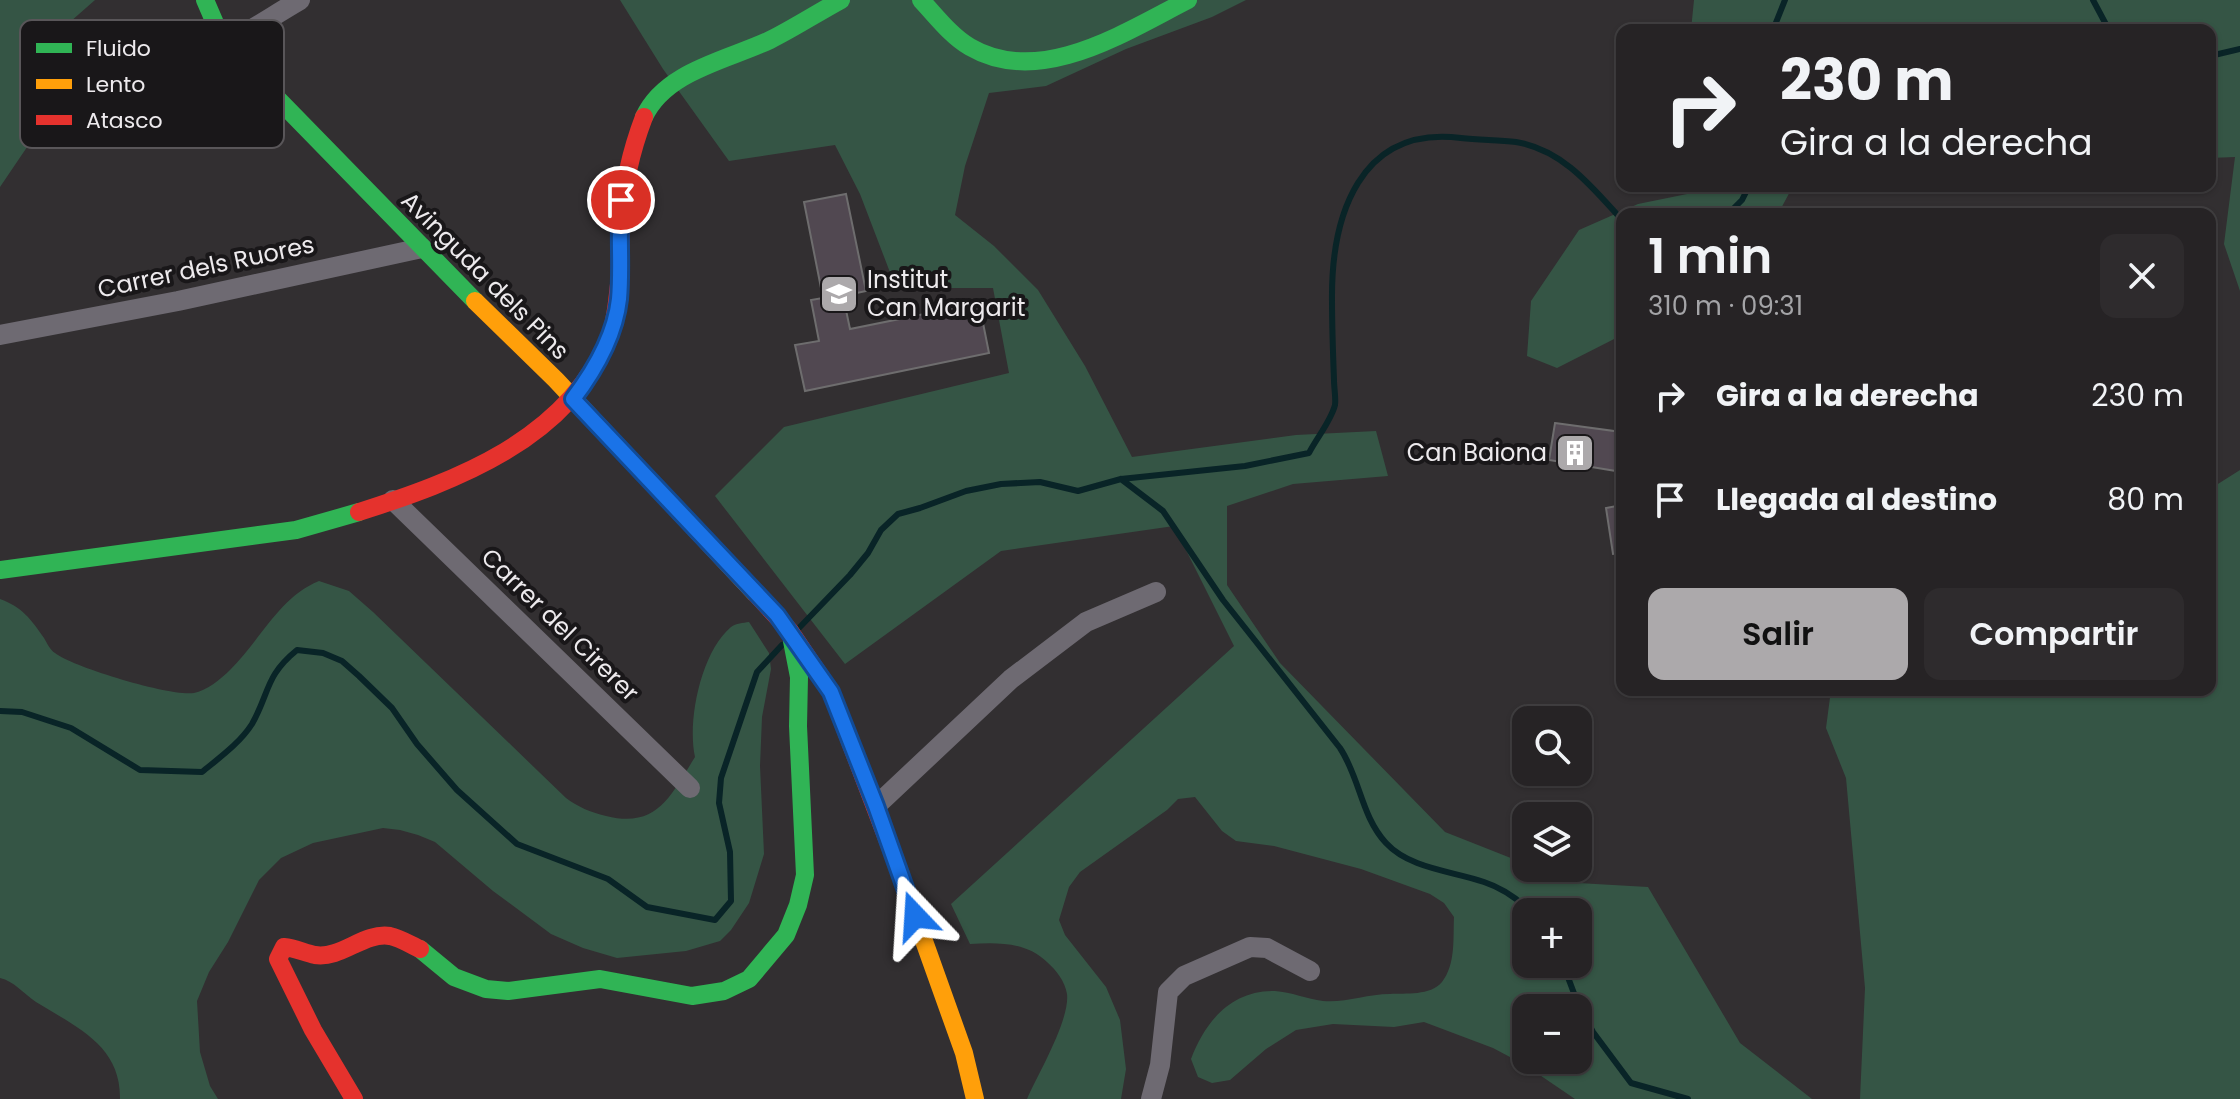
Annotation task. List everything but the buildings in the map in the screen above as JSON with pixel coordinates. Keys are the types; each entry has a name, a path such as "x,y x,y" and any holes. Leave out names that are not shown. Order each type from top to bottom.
{"street":[{"name":"Avinguda dels Pins","path":"205,0 214,20"},
{"path":"265,20 300,0"},
{"path":"0,570 259,537 338,519 461,476 545,426 573,399 596,367 616,321 623,181 644,115 652,103 663,91 693,73 774,38 841,0"},
{"path":"921,0 971,48 995,58 1028,62 1067,55 1102,42 1188,0"},
{"name":"Avinguda dels Pins","path":"284,106 573,399 790,631 831,692 876,806 964,1053 975,1099"},
{"name":"Carrer dels Ruores","path":"0,335 178,301 422,248"},
{"name":"Carrer del Cirerer","path":"393,500 690,788"},
{"path":"876,806 1011,679 1086,622 1156,592"},
{"path":"354,1099 320,1044 286,979 278,959 284,947 316,955 341,951 373,936 392,936 421,950 454,977 486,989 508,991 600,979 692,996 724,991 749,979 786,935 805,875 798,726 799,677 790,631"},
{"path":"1151,1099 1160,1065 1168,992 1184,976 1250,947 1267,948 1310,971"}],"green space":[{"path":"0,0 95,0 72,20 20,20 20,148 26,148 0,187"},
{"path":"620,0 1246,0 1046,86 989,93 965,166 955,215 994,246 1038,290 1085,366 1132,457 1296,435 1376,431 1388,476 1293,484 1227,506 1227,585 1280,663 1445,832 1512,858 1512,882 1648,887 1740,1043 1812,1099 1575,1099 1538,1074 1592,1074 1592,994 1512,994 1512,1058 1424,1022 1394,1027 1333,1024 1296,1030 1266,1049 1230,1080 1212,1083 1198,1077 1191,1059 1197,1045 1212,1021 1233,1002 1245,996 1275,991 1331,1001 1431,990 1442,982 1452,959 1454,917 1444,903 1430,894 1361,869 1274,846 1236,841 1222,831 1195,797 1178,799 1080,872 1069,887 1059,920 1065,935 1106,987 1120,1020 1126,1069 1121,1099 1027,1099 1064,1018 1067,994 1064,985 1050,965 1030,950 1001,944 970,944 951,904 1234,646 1174,526 1001,551 845,664 715,496 784,427 1009,373 993,288 896,288 860,194 835,145 729,161 663,69"},
{"path":"1694,0 2240,0 2240,291 2224,244 2235,157 2216,158 2216,24 1692,24"},
{"path":"1790,192 1781,208 1629,208 1687,194"},
{"path":"1616,214 1616,338 1557,368 1527,356 1531,301 1579,230"},
{"path":"2240,470 2240,1099 1860,1099 1865,988 1846,778 1826,728 1830,696 2216,696 2216,485"},
{"path":"319,581 349,591 373,612 566,798 589,811 624,819 651,813 661,806 678,784 695,757 693,725 704,670 721,638 731,627 749,622 769,653 771,669 762,717 760,766 764,854 749,903 720,941 686,951 617,958 551,934 435,842 418,835 383,828 313,843 281,858 259,880 209,972 197,1001 200,1052 210,1086 218,1099 120,1099 113,1065 104,1051 80,1029 0,978 0,599 25,614 52,650 65,659 145,686 194,693 226,673 292,598"}],"waterway":[{"path":"1775,24 1785,0"},
{"path":"2093,0 2106,24"},
{"path":"2216,55 2240,49"},
{"path":"798,629 850,575 881,530 898,514 966,491 1001,484 1040,482 1078,491 1121,479 1245,466 1309,453 1335,405 1333,269 1345,209 1358,183 1375,162 1398,146 1426,138 1509,141 1533,146 1562,161 1616,213"},
{"path":"1734,208 1746,192"},
{"path":"1121,479 1163,511 1223,600 1340,748 1371,821 1386,843 1407,859 1497,887 1515,898"},
{"path":"0,711 22,712 71,728 140,770 202,772 247,731 273,676 287,659 297,650 323,653 342,661 392,708 417,744 457,790 517,844 608,879 647,907 715,920 731,901 730,852 719,803 721,778 757,672 782,645"},
{"path":"1568,978 1593,1032 1631,1083 1688,1099"}],"traffic: fast":[{"path":"205,0 214,20"},
{"path":"644,117 654,101 682,78 770,40 841,0"},
{"path":"921,0 950,32 970,47 997,58 1025,61 1053,59 1082,51 1188,0"},
{"path":"284,105 475,301"},
{"path":"0,570 296,530 359,512"},
{"path":"420,949 454,977 486,989 508,991 600,979 692,996 724,991 749,979 786,935 805,875 798,726 799,677 792,641"}],"traffic: slow":[{"path":"475,301 556,380 755,593"},
{"path":"894,857 964,1053 975,1099"}],"traffic: jam":[{"path":"359,512 433,486 505,452 537,430 566,404 590,373 609,338 615,318 624,196 644,117"},
{"path":"755,593 790,631 831,692 894,857"},
{"path":"354,1099 313,1030 278,959 284,947 325,955 380,936 394,937 420,949"}],"place":[{"name":"Institut Can Margarit","path":"839,294"},
{"name":"Can Baiona","path":"1575,453"}],"route":[{"path":"621,200 616,321 596,367 573,399 777,615 831,692 915,916"}]}
